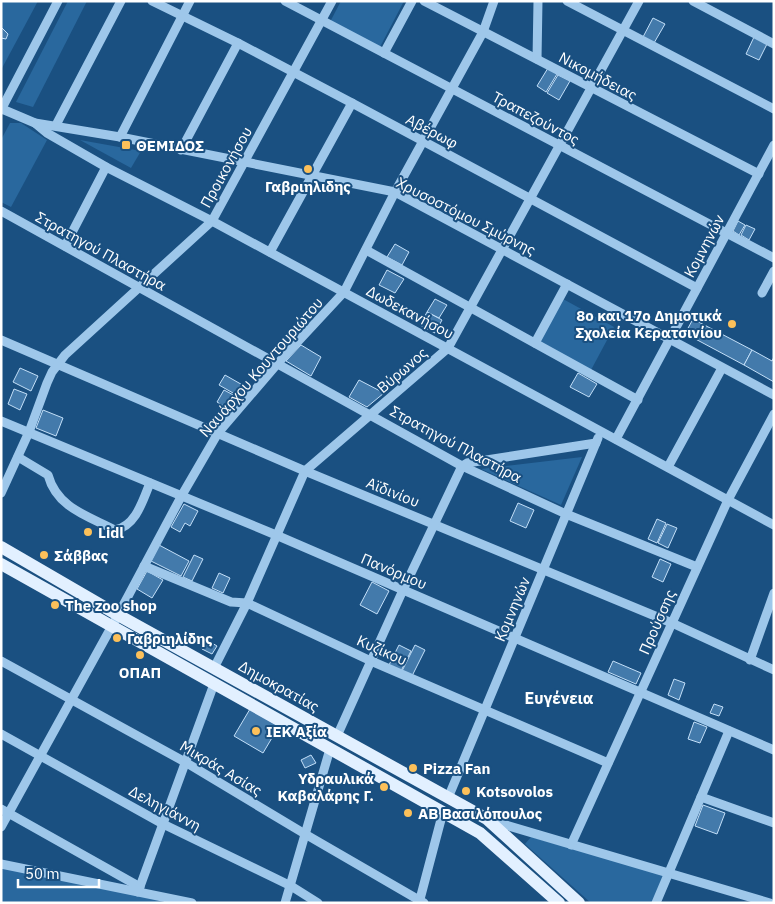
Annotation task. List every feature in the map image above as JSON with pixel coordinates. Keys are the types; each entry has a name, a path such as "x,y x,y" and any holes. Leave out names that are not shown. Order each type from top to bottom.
{"main road":[{"name":"Δημοκρατίας","path":"1,547 118,615 487,820 579,903"},
{"name":"Δημοκρατίας","path":"1,564 480,833 559,903"}],"street":[{"path":"1,109 58,1"},
{"path":"56,125 122,1"},
{"name":"Αβέρωφ","path":"152,1 238,43 293,74 352,103 697,288"},
{"path":"120,137 190,1"},
{"name":"Τραπεζούντος","path":"285,1 774,258"},
{"name":"Προικονήσου","path":"1,493 29,432 47,383 58,364 65,355 138,287 212,221 332,1"},
{"path":"384,53 412,1"},
{"name":"Νικομήδειας","path":"424,1 758,174"},
{"name":"Ναυάρχου Κουντουριώτου","path":"1,827 5,811 41,755 182,495 218,433 344,292 395,192 484,32 494,1"},
{"path":"537,59 538,1"},
{"path":"567,1 774,109"},
{"name":"Βύρωνος","path":"214,668 247,603 305,471 448,348 639,1"},
{"path":"693,1 774,44"},
{"path":"181,150 238,43"},
{"path":"270,252 352,103"},
{"name":"Χρυσοστόμου Σμύρνης","path":"1,109 35,123 120,137 395,192 774,396"},
{"name":"Δωδεκανήσου","path":"35,123 47,133 106,167 212,221 774,524"},
{"name":"Κομνηνών","path":"616,439 774,145"},
{"path":"65,246 106,167"},
{"name":"Στρατηγού Πλαστήρα","path":"1,211 462,466 566,514 697,567"},
{"path":"366,250 638,400"},
{"path":"762,293 774,271"},
{"path":"535,343 567,284"},
{"name":"Αϊδινίου","path":"1,340 305,471 672,623 774,670"},
{"path":"668,467 722,368"},
{"name":"Προύσσης","path":"571,845 728,500 774,414"},
{"name":"Πανόρμου","path":"1,422 182,495 774,750"},
{"name":"Κομνηνών","path":"448,798 601,431"},
{"path":"337,736 402,590 462,466 467,463 596,442"},
{"path":"18,457 48,475 51,487 68,506 115,530 122,528 136,515 150,482"},
{"name":"Κυζίκου","path":"144,566 231,602 247,603 371,661 608,763"},
{"path":"750,660 774,593"},
{"name":"Μικράς Ασίας","path":"1,661 185,762 421,902"},
{"path":"139,889 214,684"},
{"path":"656,903 729,731"},
{"name":"Δεληγιάννη","path":"1,734 163,824 291,886 318,903"},
{"path":"285,903 330,749"},
{"path":"701,797 774,823"},
{"path":"5,811 139,889"},
{"path":"421,902 443,812"},
{"path":"487,820 770,903"},
{"path":"1,864 139,889 192,903"}],"shaded area":[{"path":"1,1 38,1 1,70"},
{"path":"68,1 87,1 33,107 16,102"},
{"path":"341,1 404,1 380,47 330,22"},
{"path":"10,123 21,123 47,140 11,207 1,202 1,140"},
{"path":"80,140 141,151 131,168"},
{"path":"563,299 614,327 591,370 539,341"},
{"path":"582,457 561,505 481,469"},
{"path":"531,837 666,875 654,903 591,903 525,844"},
{"path":"1,866 189,903 1,903"}],"building":[{"path":"653,18 665,24 654,43 643,37"},
{"path":"1,27 8,34 6,39 1,38"},
{"path":"754,37 767,44 759,60 746,54"},
{"path":"548,68 557,74 546,92 537,86"},
{"path":"558,75 570,81 559,100 547,93"},
{"path":"738,221 745,225 739,235 733,231"},
{"path":"746,225 755,229 749,240 741,235"},
{"path":"395,244 409,252 402,265 387,257"},
{"path":"387,270 404,279 395,293 379,285"},
{"path":"435,299 447,305 439,318 427,312"},
{"path":"427,312 442,320 435,333 420,325"},
{"path":"693,319 752,350 744,365 688,335 690,332 687,330"},
{"path":"301,345 321,357 311,376 286,361"},
{"path":"752,350 772,361 774,357 774,382 744,365"},
{"path":"20,368 38,376 31,391 13,382"},
{"path":"578,373 597,384 589,397 570,387"},
{"path":"225,375 246,387 240,397 219,385"},
{"path":"359,380 384,393 367,407 349,397"},
{"path":"14,389 27,394 20,410 8,404"},
{"path":"224,390 239,398 232,411 217,402"},
{"path":"43,410 63,418 56,436 36,428"},
{"path":"518,503 534,510 526,528 510,521"},
{"path":"184,504 198,511 190,526 185,523 180,532 171,527"},
{"path":"657,519 666,523 657,543 648,539"},
{"path":"667,524 677,528 668,548 658,543"},
{"path":"159,545 189,561 181,576 151,561"},
{"path":"194,555 203,559 192,581 183,577"},
{"path":"660,559 671,564 663,582 652,577"},
{"path":"147,571 163,580 152,598 137,589"},
{"path":"219,573 230,578 223,593 212,588"},
{"path":"372,582 389,591 377,614 360,605"},
{"path":"207,640 217,646 212,654 202,649"},
{"path":"399,645 411,651 401,671 389,665"},
{"path":"415,645 425,650 412,676 402,671"},
{"path":"613,661 641,673 636,684 608,672"},
{"path":"674,679 685,683 679,700 668,695"},
{"path":"714,704 723,707 719,716 710,713"},
{"name":"ΙΕΚ Αξία","path":"250,709 279,726 263,753 234,736"},
{"path":"694,722 707,727 700,743 688,739"},
{"path":"311,755 316,763 305,768 301,760"},
{"path":"703,805 725,813 717,834 695,826"}],"place":[{"name":"ΘΕΜΙΔΟΣ","path":"126,145"},
{"name":"Γαβριηλιδης","path":"308,169"},
{"name":"8ο και 17ο Δημοτικά Σχολεία Κερατσινίου","path":"732,324"},
{"name":"Lidl","path":"88,532"},
{"name":"Σάββας","path":"44,555"},
{"name":"The zoo shop","path":"55,605"},
{"name":"Γαβριηλίδης","path":"117,638"},
{"name":"ΟΠΑΠ","path":"140,655"},
{"name":"ΙΕΚ Αξία","path":"256,731"},
{"name":"Pizza Fan","path":"413,768"},
{"name":"Υδραυλικά Καβαλάρης Γ.","path":"384,787"},
{"name":"Kotsovolos","path":"466,791"},
{"name":"ΑΒ Βασιλόπουλος","path":"408,813"}],"district":[{"name":"Ευγένεια","path":"559,698"}]}
